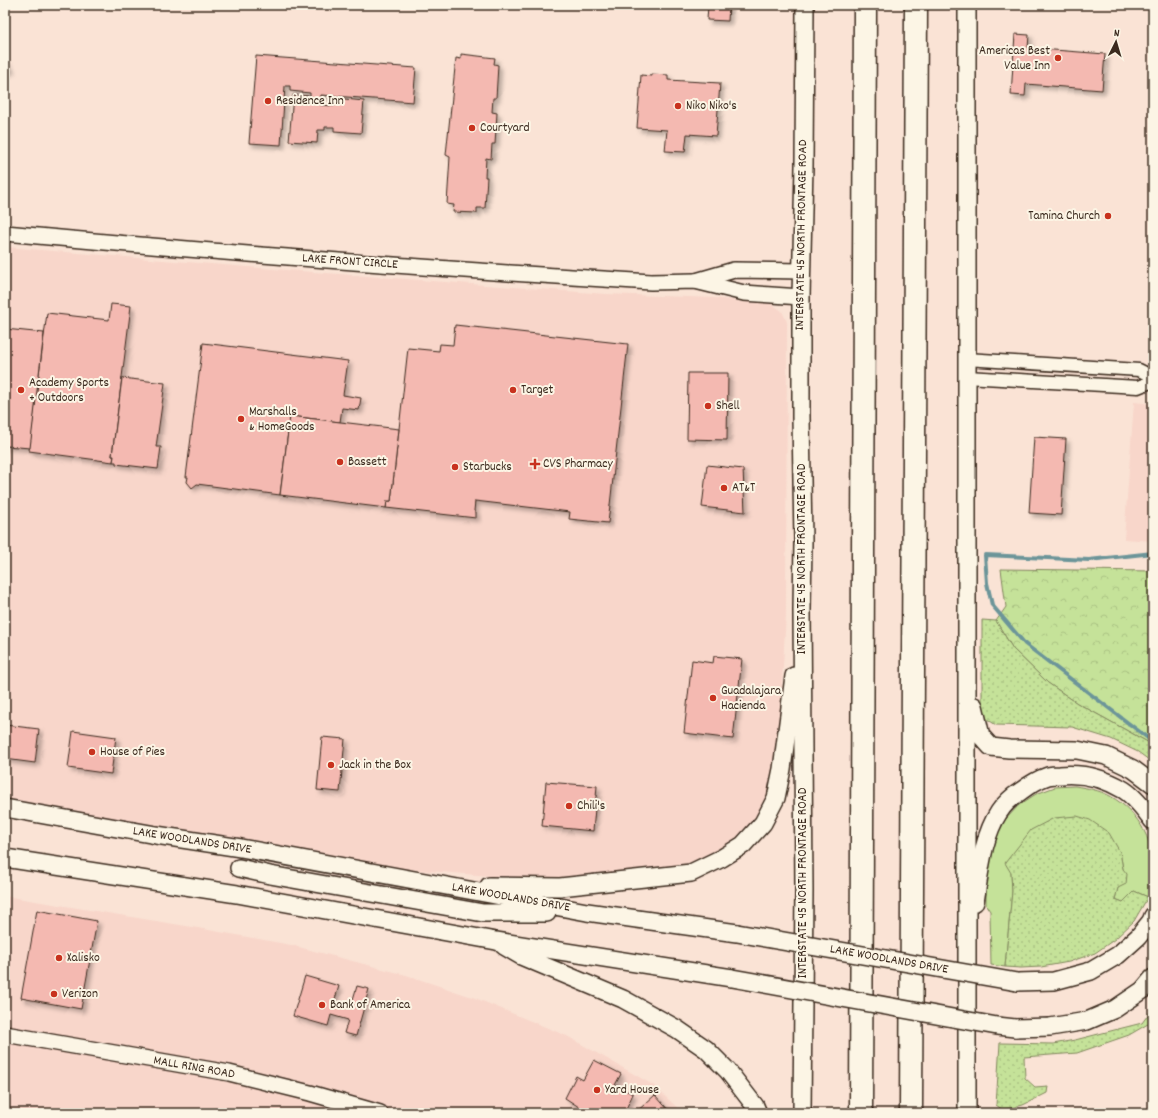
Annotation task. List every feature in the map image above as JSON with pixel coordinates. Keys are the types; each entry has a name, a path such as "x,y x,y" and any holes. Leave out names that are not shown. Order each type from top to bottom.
{"highway":[{"path":"861,1113 865,5"},
{"path":"911,1113 916,5"}],"main road":[{"name":"INTERSTATE 45 NORTH FRONTAGE ROAD","path":"802,1113 804,905 801,270 804,166 805,5"},
{"path":"967,5 967,1113"},
{"path":"400,878 480,886 560,887 600,884 690,873 722,858 743,845 763,823 776,798 782,769 802,610"},
{"path":"967,673 981,736 991,747 1010,749 1076,750 1106,756 1133,769 1153,784"},
{"path":"967,945 986,838 1000,811 1013,796 1029,785 1048,776 1069,774 1087,775 1102,779 1125,791 1143,807 1153,821"},
{"name":"LAKE WOODLANDS DRIVE","path":"5,808 156,835 241,848 587,912 737,933 1017,982 1054,981 1091,971 1118,955 1138,937 1151,921 1153,916"},
{"path":"237,894 241,848"},
{"path":"267,900 273,854"},
{"path":"5,858 237,894 496,941 732,978 1015,1028 1050,1027 1087,1021 1115,1009 1143,990 1153,978"},
{"path":"239,868 270,875 483,913 587,912"},
{"path":"496,941 521,956 624,999 677,1029 706,1049 723,1066 755,1106 758,1113"}],"street":[{"name":"LAKE FRONT CIRCLE","path":"5,233 374,264 651,282 695,281 734,270 801,270"},
{"name":"LAKE FRONT CIRCLE","path":"695,281 744,294 801,297"},
{"path":"966,359 1139,370 1153,377"},
{"path":"966,377 1138,387 1153,381"},
{"name":"MALL RING ROAD","path":"5,1034 229,1073 310,1092 380,1113"}],"shaded area":[{"path":"5,247 606,294 715,298 747,302 769,302 782,311 787,322 786,613 778,753 773,778 766,800 751,823 733,841 717,853 686,864 580,877 514,878 404,869 5,799"},
{"path":"1134,402 1153,404 1153,541 1124,539"},
{"path":"5,896 291,945 406,975 475,998 567,1036 653,1085 683,1113 5,1113"}],"green space":[{"path":"1001,569 1153,571 1153,745 1077,703 1048,683 1013,649 996,621 1006,607"},
{"path":"982,620 996,621 1013,649 1048,683 1077,703 1153,745 1153,763 1138,752 1111,739 1072,727 996,725 987,719 982,708"},
{"path":"1075,786 1088,788 1110,796 1130,811 1138,821 1149,842 1152,854 1153,879 1148,897 1134,891 1123,902 1115,899 1123,869 1120,852 1011,873 1012,891 1005,967 991,965 990,911 986,905 986,871 995,839 1005,820 1019,805 1036,794 1055,787"},
{"path":"1077,816 1090,820 1109,833 1120,852 1123,869 1127,874 1126,884 1118,888 1115,899 1123,902 1134,891 1148,897 1134,921 1115,939 1095,953 1069,962 1041,967 1005,967 1012,891 1011,873 1005,863 1031,830 1054,818"},
{"path":"1153,1008 1153,1021 1129,1035 1077,1053 1024,1057 1025,1078 1035,1087 1048,1086 1047,1093 1023,1105 1003,1110 996,1105 1000,1043 1053,1044 1075,1040 1142,1023"}],"building":[{"path":"708,5 729,5 728,21 707,20"},
{"path":"1015,34 1029,35 1028,48 1105,54 1102,90 1026,84 1025,96 1011,95"},
{"name":"Courtyard","path":"461,54 495,58 494,64 498,65 496,98 493,98 492,112 497,113 495,144 492,144 491,159 486,158 485,177 487,177 485,208 477,208 477,213 453,212 454,205 447,204 450,157 446,155 456,58 461,59"},
{"name":"Residence Inn","path":"256,56 416,68 413,102 321,95 320,105 334,106 335,98 364,101 361,133 334,131 334,127 325,127 325,130 318,130 317,143 289,141 293,95 310,96 310,93 290,91 290,86 285,86 281,145 249,143"},
{"path":"5,60 11,69 5,73"},
{"name":"Niko Niko's","path":"651,74 668,75 668,80 720,83 716,136 687,134 685,152 665,151 667,130 637,128 641,75 651,76"},
{"path":"111,304 131,306 112,456 114,456 113,462 29,451 47,313 109,320"},
{"name":"Target","path":"455,325 628,344 608,523 569,519 570,512 475,501 474,511 476,512 476,518 386,508 387,501 391,501 408,348 439,351 440,344 453,345"},
{"name":"Academy Sports + Outdoors","path":"5,329 44,333 30,448 6,446 5,449"},
{"name":"Marshalls & HomeGoods","path":"203,343 348,361 343,395 361,398 359,410 342,408 340,422 290,416 280,495 197,484 192,488 187,482 188,477 186,477"},
{"name":"Shell","path":"688,373 728,373 727,440 687,439"},
{"path":"122,378 165,383 156,447 161,447 158,469 116,464 116,462 113,462 114,456 112,456"},
{"name":"Bassett","path":"290,416 399,429 391,501 387,501 386,508 280,495"},
{"path":"1034,437 1066,439 1061,515 1029,513"},
{"name":"AT&T","path":"707,465 743,469 745,512 702,507"},
{"name":"Guadalajara Hacienda","path":"714,656 742,659 733,739 684,733 692,660 713,663"},
{"path":"5,725 39,729 35,763 5,759"},
{"name":"House of Pies","path":"73,731 116,737 111,774 68,768"},
{"name":"Jack in the Box","path":"322,737 345,739 340,792 317,790"},
{"name":"Chili's","path":"546,782 597,786 593,831 542,826"},
{"path":"37,910 97,921 81,1009 21,998"},
{"name":"Bank of America","path":"305,976 339,986 334,1002 351,1006 357,986 369,989 356,1036 344,1033 348,1020 331,1015 328,1026 293,1016"},
{"name":"Yard House","path":"594,1060 621,1074 615,1085 633,1094 624,1113 575,1113 579,1107 565,1098 576,1076 583,1080"},
{"path":"655,1095 671,1113 635,1113"}],"waterway":[{"path":"1153,553 1089,560 985,555 987,583 992,605 1025,644 1153,742"}],"place":[{"name":"Americas Best Value Inn","path":"1058,58"},
{"name":"Residence Inn","path":"268,101"},
{"name":"Niko Niko's","path":"678,106"},
{"name":"Courtyard","path":"472,128"},
{"name":"Tamina Church","path":"1108,216"},
{"name":"Academy Sports + Outdoors","path":"21,390"},
{"name":"Target","path":"513,390"},
{"name":"Shell","path":"708,406"},
{"name":"Marshalls & HomeGoods","path":"241,419"},
{"name":"Bassett","path":"340,462"},
{"name":"CVS Pharmacy","path":"535,464"},
{"name":"Starbucks","path":"455,467"},
{"name":"AT&T","path":"724,488"},
{"name":"Guadalajara Hacienda","path":"713,698"},
{"name":"House of Pies","path":"92,752"},
{"name":"Jack in the Box","path":"331,765"},
{"name":"Chili's","path":"569,806"},
{"name":"Xalisko","path":"59,958"},
{"name":"Verizon","path":"54,994"},
{"name":"Bank of America","path":"322,1005"},
{"name":"Yard House","path":"597,1090"}]}
